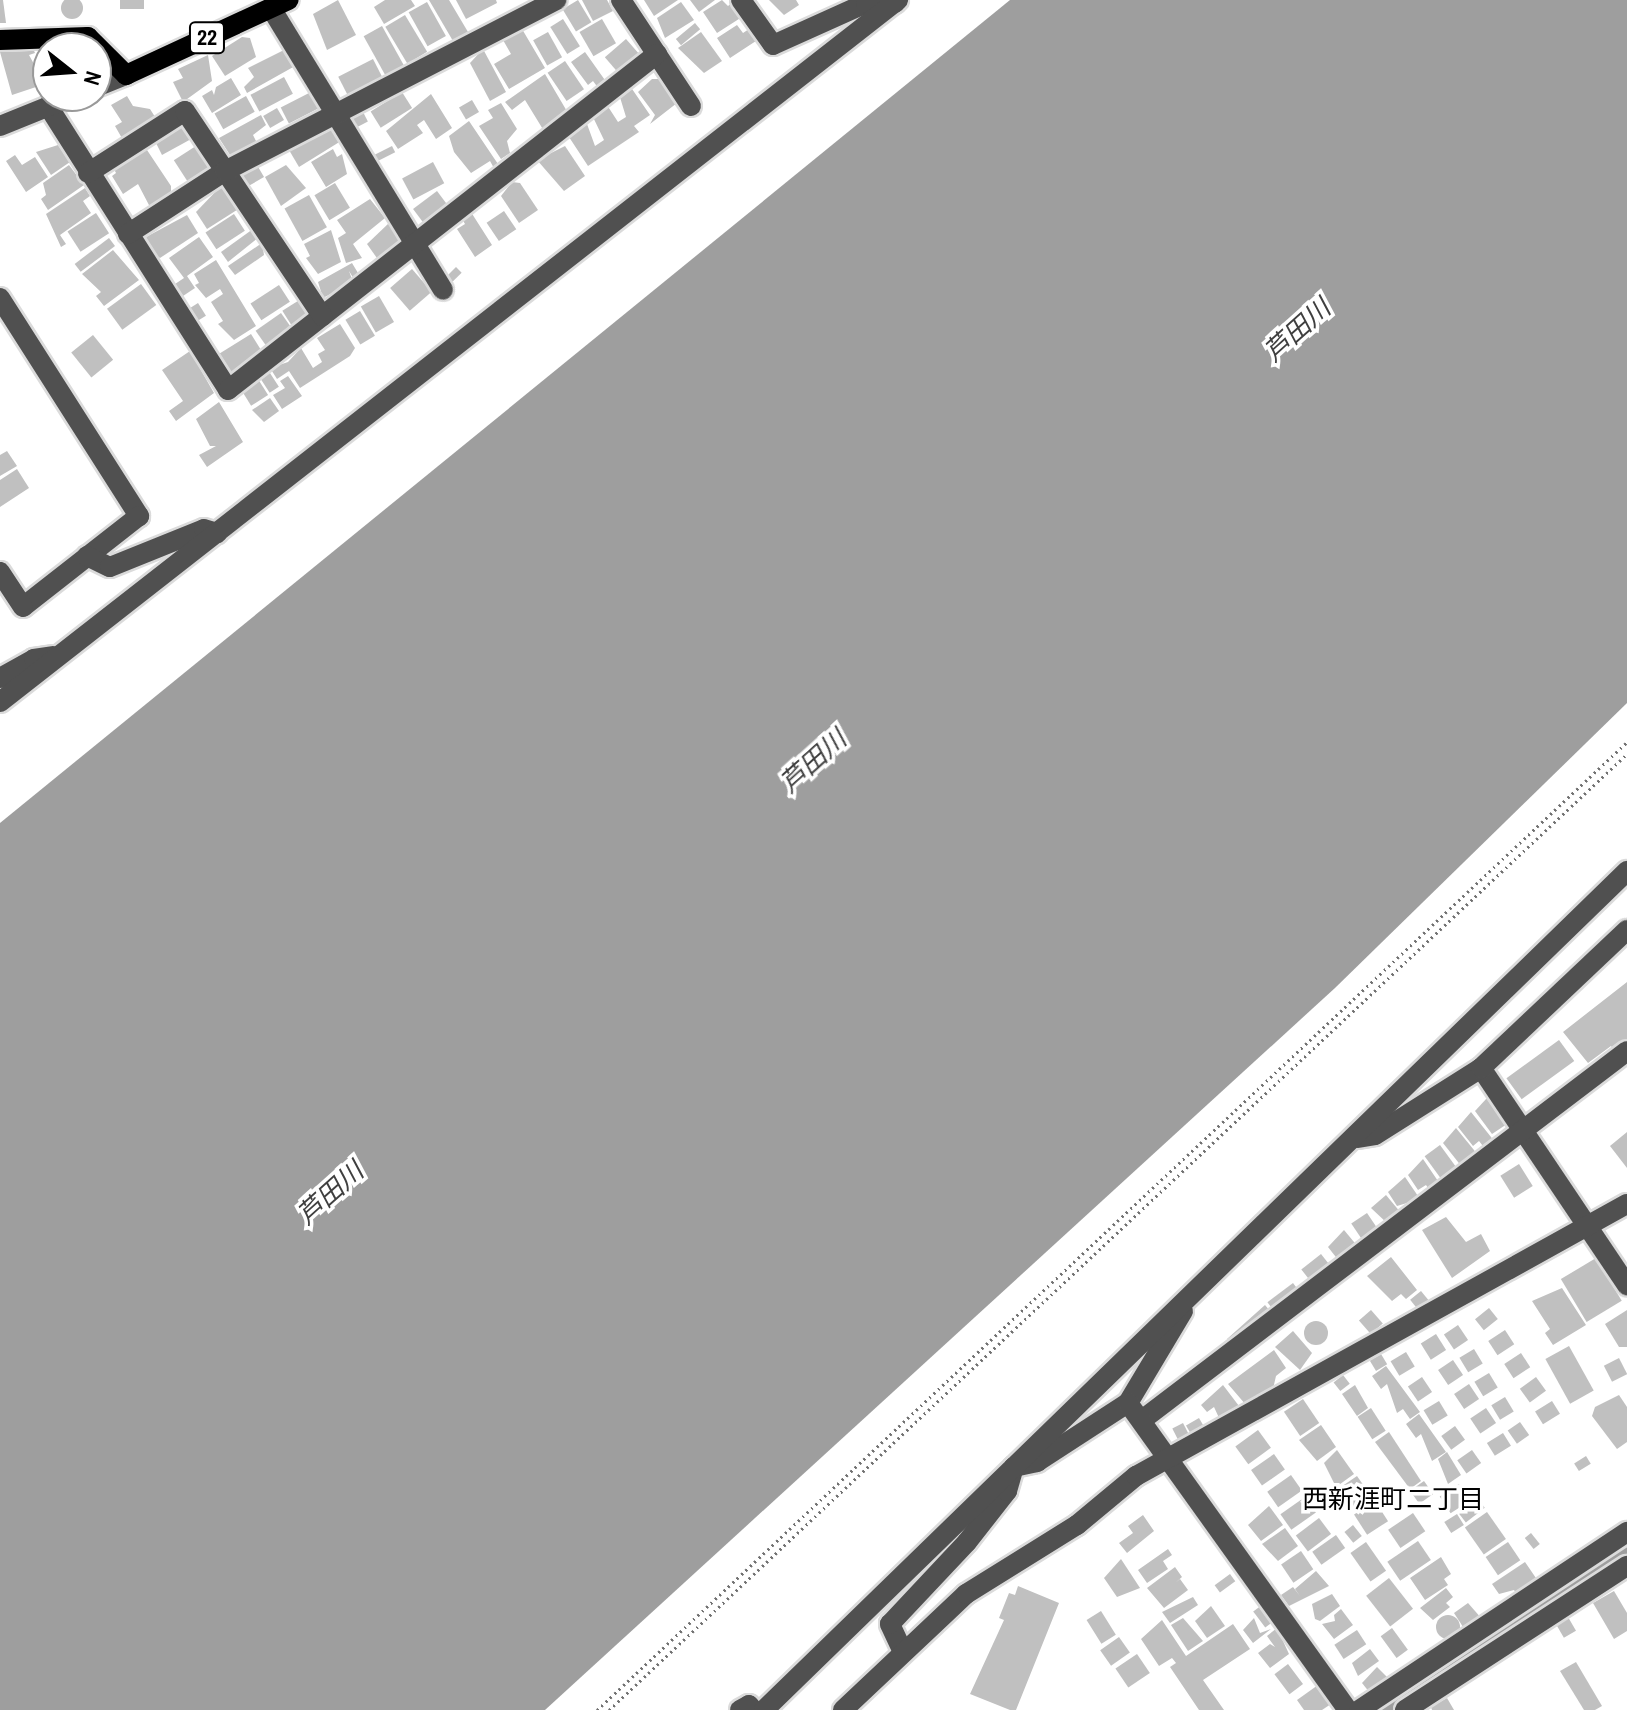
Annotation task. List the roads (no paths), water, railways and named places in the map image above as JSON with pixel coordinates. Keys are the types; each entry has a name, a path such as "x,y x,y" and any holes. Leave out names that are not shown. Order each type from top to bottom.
{"main road":[{"name":"22","path":"126,75 268,5"},
{"path":"0,40 88,37 126,75"}],"street":[{"path":"128,234 225,171 556,0"},
{"path":"621,0 691,106"},
{"path":"741,0 773,45 866,3 896,1"},
{"path":"0,702 896,1"},
{"path":"268,5 443,290"},
{"path":"52,112 228,390 657,54"},
{"path":"112,81 126,75"},
{"path":"88,173 185,111 322,316"},
{"path":"0,126 34,112"},
{"path":"0,298 139,516 23,607 0,572"},
{"path":"87,556 110,567 204,529 217,533"},
{"path":"0,678 34,659 60,655"},
{"path":"764,1710 1186,1296 1354,1139 1627,871"},
{"path":"1354,1139 1375,1135 1481,1068 1627,930"},
{"path":"1142,1420 1627,1051"},
{"path":"1481,1068 1627,1285"},
{"path":"843,1710 966,1594 1077,1525 1136,1476 1627,1204"},
{"path":"1014,1467 1037,1462 1128,1403 1182,1314 1186,1296"},
{"path":"1128,1403 1172,1458 1348,1710"},
{"path":"903,1652 890,1624 967,1542 1007,1491 1014,1467"},
{"path":"1359,1710 1627,1532"},
{"path":"1405,1710 1627,1566"},
{"path":"740,1710 749,1705 753,1710"}],"water":[{"name":"芦田川","path":"1010,0 1627,0 1627,703 1335,988 545,1710 0,1710 0,823"}],"waterway":[{"path":"1380,1710 1627,1548"}],"district":[{"name":"西新涯町二丁目","path":"1393,1499"}]}
